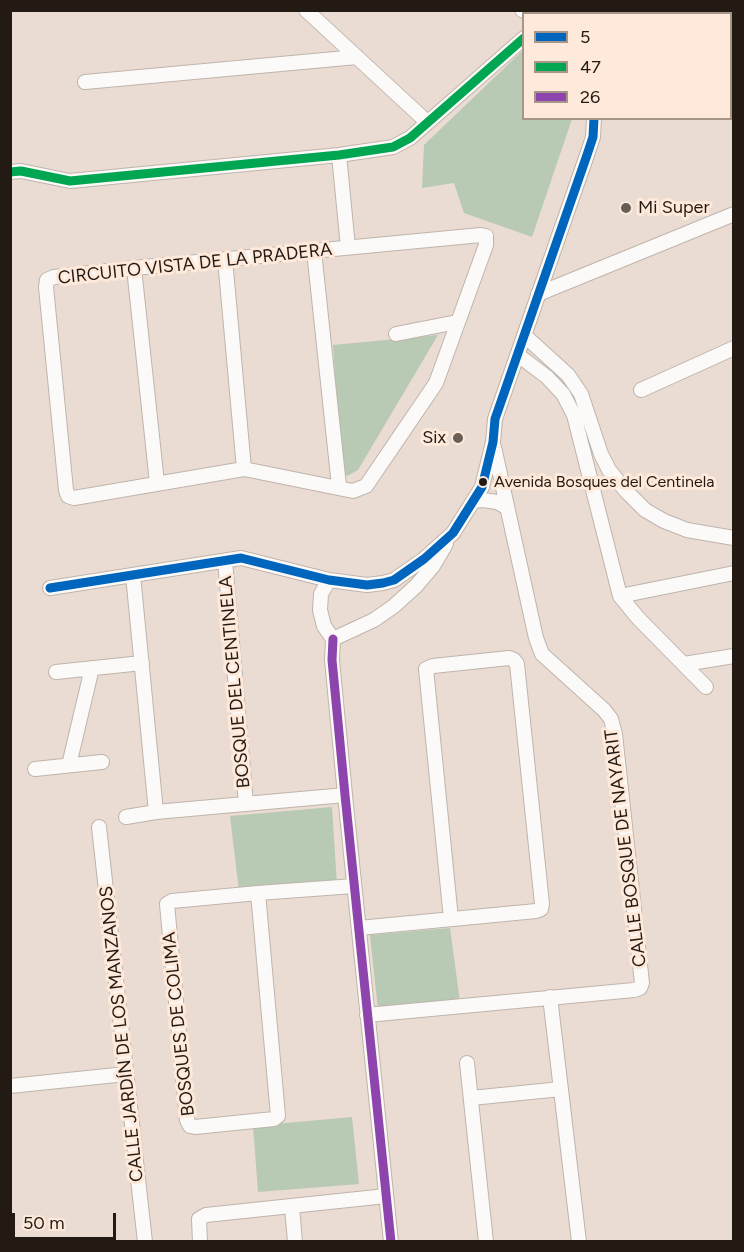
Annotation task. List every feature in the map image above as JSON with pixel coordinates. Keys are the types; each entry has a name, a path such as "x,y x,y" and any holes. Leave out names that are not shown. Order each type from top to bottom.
{"street":[{"path":"306,10 427,122"},
{"path":"10,172 21,171 70,181 339,155 393,147 410,138 522,40"},
{"path":"85,82 357,57"},
{"path":"333,639 374,620 416,586 433,566 482,487 493,442 495,419 593,137 594,120"},
{"name":"CIRCUITO VISTA DE LA PRADERA","path":"339,155 348,247"},
{"path":"538,294 734,214"},
{"name":"CIRCUITO VISTA DE LA PRADERA","path":"486,236 486,246 436,382 366,486 353,491 339,486 244,469 74,498 68,496 47,280 54,277 134,268 348,247 486,236"},
{"path":"314,251 339,486"},
{"path":"225,259 244,469"},
{"path":"134,268 157,483"},
{"path":"396,334 457,322"},
{"path":"525,336 568,375 581,394 609,470 626,492 645,510 664,521 687,530 734,538"},
{"path":"641,390 734,348"},
{"path":"518,355 547,377 567,399 574,415 620,596 638,618 706,687"},
{"name":"CALLE BOSQUE DE NAYARIT","path":"493,442 536,638 542,654 611,719 615,734 642,983 640,988 634,990 550,997"},
{"path":"590,475 609,470"},
{"path":"473,501 497,502 506,507"},
{"path":"50,588 241,558 329,580 366,585 382,584 404,574 453,533"},
{"name":"BOSQUE DEL CENTINELA","path":"225,561 246,804"},
{"path":"620,596 734,573"},
{"path":"133,575 156,812"},
{"path":"329,580 321,594 320,610 324,626 333,639 332,660 391,1242"},
{"path":"382,584 394,606"},
{"path":"684,664 734,656"},
{"path":"359,928 536,911 541,909 517,664 508,658 433,666 426,669 451,919"},
{"path":"56,672 142,663"},
{"path":"69,765 92,668"},
{"path":"35,769 102,762"},
{"path":"126,817 156,812 345,795"},
{"name":"CALLE JARDÍN DE LOS MANZANOS","path":"99,827 145,1242"},
{"path":"258,893 354,886"},
{"name":"BOSQUES DE COLIMA","path":"258,893 278,1116 274,1119 190,1126 187,1120 167,904 172,901 258,893"},
{"path":"368,1015 550,997 579,1242"},
{"path":"467,1063 486,1242"},
{"path":"10,1086 126,1074"},
{"path":"471,1098 561,1089"},
{"path":"200,1242 199,1219 206,1215 386,1196"},
{"path":"292,1207 295,1242"}],"green space":[{"path":"521,52 522,120 572,120 532,237 464,213 454,183 422,188 424,145"},
{"path":"438,335 358,470 347,476 341,470 333,345"},
{"path":"332,807 337,885 239,891 230,816"},
{"path":"450,928 460,1002 378,1010 370,935"},
{"path":"352,1117 359,1184 258,1192 253,1126"}],"transit line":[{"name":"47","path":"10,172 21,171 70,181 339,155 393,147 410,138 522,40"},
{"name":"5","path":"50,588 241,558 329,580 367,585 394,580 424,559 453,533 482,487 493,442 495,419 593,137 594,120"},
{"name":"26","path":"333,639 332,660 391,1242"}],"place":[{"name":"Mi Super","path":"626,208"},
{"name":"Six","path":"458,438"},
{"name":"Avenida Bosques del Centinela","path":"483,482"}]}
